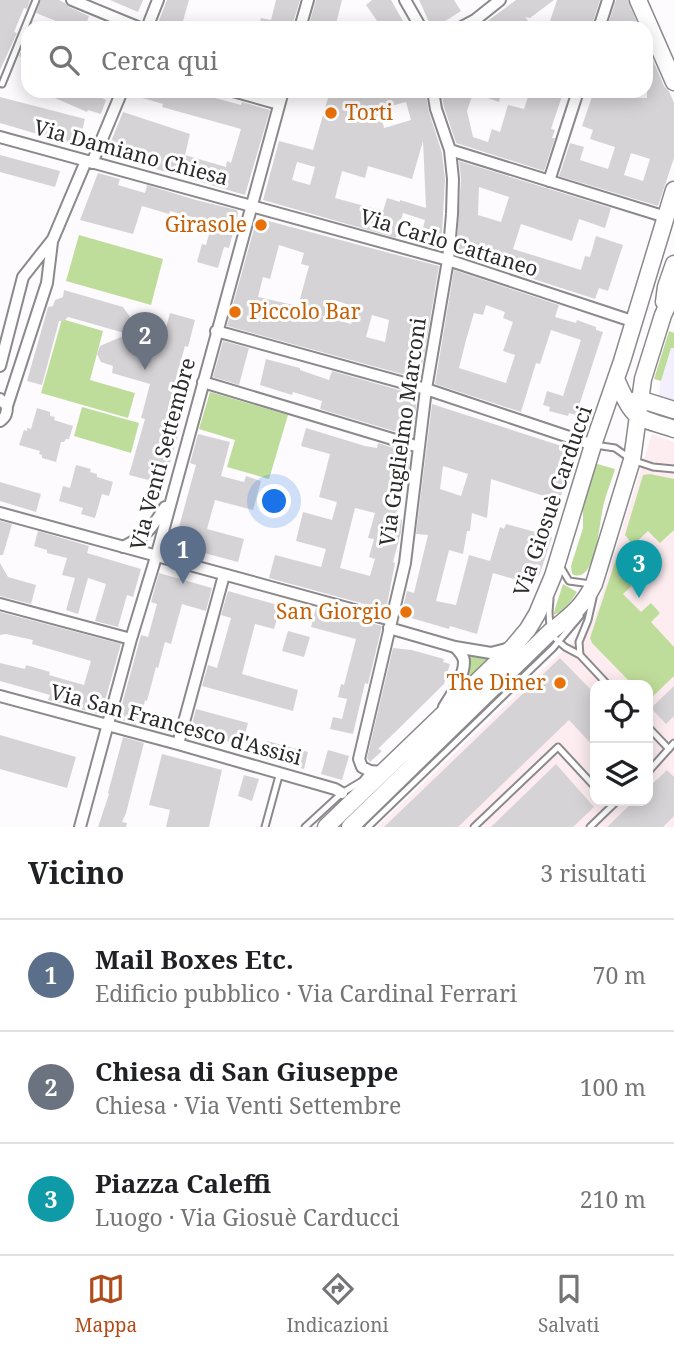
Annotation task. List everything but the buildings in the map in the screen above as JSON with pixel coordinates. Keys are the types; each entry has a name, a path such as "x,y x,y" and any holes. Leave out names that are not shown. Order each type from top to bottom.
{"main road":[{"path":"638,0 647,21"},
{"path":"653,34 674,82"},
{"name":"Via Giosuè Carducci","path":"326,827 376,772 435,722 513,647 537,614 555,568 659,244 670,220 674,190"},
{"path":"663,315 666,287 674,264"},
{"path":"603,418 633,401 674,291"},
{"path":"350,827 554,640 594,584 632,460 637,417 633,401 616,379"},
{"path":"633,401 674,410"},
{"path":"637,417 674,429"}],"street":[{"path":"72,0 123,21"},
{"path":"150,21 158,0"},
{"path":"302,21 308,0"},
{"path":"405,0 417,21"},
{"path":"473,21 500,0"},
{"path":"601,21 608,0"},
{"path":"0,366 5,329 23,277 53,239 119,98"},
{"path":"258,98 279,104"},
{"name":"Via Venti Settembre","path":"80,827 280,98"},
{"name":"Via Guglielmo Marconi","path":"376,772 362,767 359,759 405,563 426,389 448,260 453,203 450,150 434,98"},
{"path":"549,181 576,98"},
{"name":"Via Damiano Chiesa","path":"0,137 251,205"},
{"path":"450,150 670,220"},
{"name":"Via Carlo Cattaneo","path":"251,205 448,260 635,322"},
{"path":"0,434 2,420 7,413 4,402 47,283 53,239"},
{"path":"216,331 426,389 593,445"},
{"path":"203,382 419,447"},
{"path":"123,547 143,537 151,529 171,499"},
{"path":"0,513 224,575 390,624 454,647 491,653 513,647"},
{"path":"178,744 224,575"},
{"path":"0,604 131,639"},
{"path":"435,722 457,686 464,661 461,653 454,647"},
{"name":"Via San Francesco d'Assisi","path":"0,696 280,772 342,793"}],"lane":[{"path":"28,21 37,0"},
{"path":"2,85 21,39"},
{"path":"593,445 615,448 632,460 653,467 674,469"},
{"path":"555,568 569,581 594,584 589,620 579,642 580,655"},
{"path":"555,568 549,612 554,640 580,655 603,680"},
{"path":"368,827 554,640"},
{"path":"653,732 668,749"},
{"path":"653,766 674,743"},
{"path":"474,827 558,747 590,782"},
{"path":"265,827 280,772"},
{"name":"Via Giosuè Carducci","path":"305,827 342,793 376,772"},
{"path":"590,827 609,806"}],"shaded area":[{"path":"674,329 674,404 659,400 662,359"},
{"path":"652,434 674,442 674,827 377,827 593,622"}],"green space":[{"path":"79,235 163,259 151,305 66,281"},
{"path":"62,319 103,331 90,380 135,393 128,418 41,393"},
{"path":"669,331 674,333 674,348 671,348 661,381 654,379"},
{"path":"210,392 288,415 269,479 227,467 235,440 199,429"},
{"path":"82,407 139,423 131,453 74,436"},
{"path":"594,463 615,469 604,502 591,563 580,575 572,574 571,566 583,528 583,499"},
{"path":"643,475 674,479 674,530 660,543 648,531 633,545 625,535"},
{"path":"616,559 637,581 623,594 641,612 651,603 660,613 651,622 674,647 674,676 653,696 653,680 628,680 590,638"},
{"path":"563,584 577,592 564,609 553,615"},
{"path":"467,652 490,658 463,683 470,664"}],"place":[{"name":"Torti","path":"331,113"},
{"name":"Girasole","path":"261,225"},
{"name":"Piccolo Bar","path":"235,312"},
{"name":"Chiesa di San Giuseppe","path":"145,370"},
{"name":"Mail Boxes Etc.","path":"183,584"},
{"name":"Piazza Caleffi","path":"639,598"},
{"name":"San Giorgio","path":"406,612"},
{"name":"The Diner","path":"560,683"}]}
